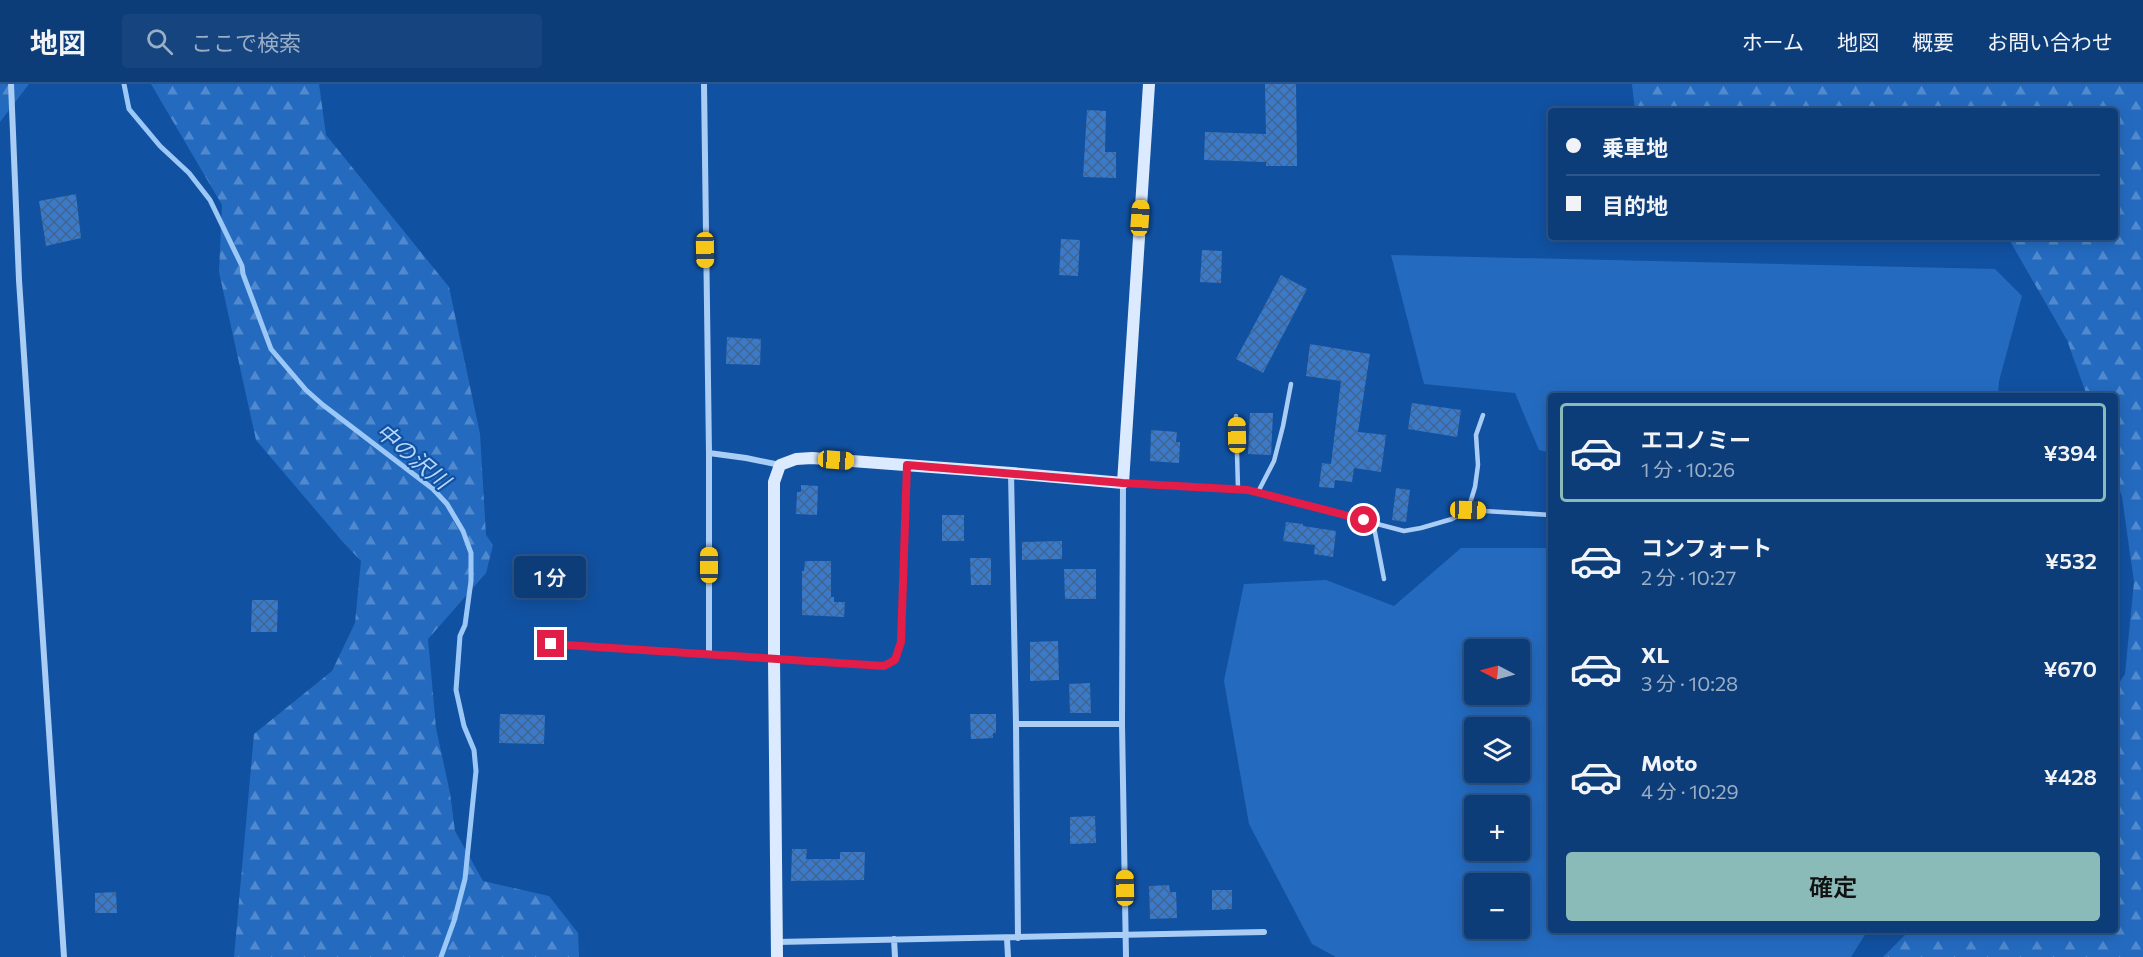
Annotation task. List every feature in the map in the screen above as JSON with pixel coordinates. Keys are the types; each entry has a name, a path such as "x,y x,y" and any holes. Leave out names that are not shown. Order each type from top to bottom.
{"street":[{"path":"11,84 19,280 64,957"},
{"path":"704,84 709,654"},
{"path":"1126,957 1122,724 1123,483 1149,84"},
{"path":"709,453 780,465 796,459 812,458 1011,472 1123,483"},
{"path":"777,957 774,482 780,465"},
{"path":"1011,472 1018,938"},
{"path":"551,644 774,659"},
{"path":"1016,724 1122,724"},
{"path":"777,942 1264,932"},
{"path":"1007,938 1008,957"},
{"path":"894,939 894,957"}],"lane":[{"path":"1258,492 1274,461 1291,384"},
{"path":"1468,510 1475,488 1478,465 1476,435 1483,415"},
{"path":"1236,417 1238,489"},
{"path":"774,659 884,666 895,660 901,642 907,465"},
{"path":"1123,483 1258,492 1404,531 1452,519 1468,510 1548,515"},
{"path":"1373,522 1384,579"}],"green space":[{"path":"0,84 29,84 0,122"},
{"path":"151,84 319,84 326,135 449,287 480,434 486,535 493,545 486,573 428,639 436,728 450,793 455,831 483,881 549,896 578,933 579,957 234,957 254,734 332,671 355,623 361,561 256,440 219,272 222,205"},
{"path":"1632,84 2143,84 2143,957 1883,957 1907,933 2118,933 2118,684 2125,674 2134,582 2122,497 2118,486 2118,393 2086,393 2067,340 2010,241 1938,240 2118,240 2118,108 1635,108"},
{"path":"1391,255 1995,269 2022,296 1999,381 1998,393 1548,393 1548,452 1539,450 1515,393 1424,384"},
{"path":"1461,548 1548,548 1548,933 1866,933 1851,957 1336,957 1312,944 1249,824 1224,681 1244,584 1326,580 1394,606"}],"building":[{"path":"1265,84 1296,84 1297,166 1266,166 1266,162 1204,160 1205,132 1266,134"},
{"path":"1087,110 1106,111 1105,152 1116,152 1116,178 1083,177"},
{"path":"76,194 81,238 46,246 39,201"},
{"path":"1061,239 1080,240 1078,276 1059,275"},
{"path":"1202,250 1222,251 1221,283 1200,282"},
{"path":"1281,275 1307,289 1263,373 1236,359"},
{"path":"727,337 761,339 760,365 726,364"},
{"path":"1310,344 1370,354 1358,432 1386,435 1381,472 1354,468 1352,482 1335,480 1334,488 1319,487 1322,463 1331,464 1341,381 1306,376"},
{"path":"1412,403 1461,410 1457,437 1408,429"},
{"path":"1250,413 1273,413 1271,455 1248,454"},
{"path":"1151,430 1177,432 1176,442 1180,442 1179,463 1150,461"},
{"path":"801,485 818,486 817,515 796,514 797,492 801,492"},
{"path":"1396,488 1410,490 1406,522 1392,520"},
{"path":"942,515 964,515 964,541 942,541"},
{"path":"1286,522 1336,531 1333,557 1314,554 1315,545 1283,541"},
{"path":"1062,541 1062,559 1022,560 1022,542"},
{"path":"970,558 991,558 991,585 971,585"},
{"path":"805,561 831,561 831,597 834,597 834,602 845,602 844,617 802,615 802,571 804,571"},
{"path":"1064,569 1096,569 1096,599 1065,599"},
{"path":"252,600 278,600 277,632 251,632"},
{"path":"1058,641 1059,680 1030,681 1030,642"},
{"path":"1090,683 1091,713 1070,713 1069,684"},
{"path":"500,714 545,715 544,744 499,743"},
{"path":"970,714 996,714 996,733 993,733 993,738 971,739"},
{"path":"1095,816 1096,843 1070,844 1070,817"},
{"path":"792,849 807,849 806,859 840,859 840,852 865,852 864,880 791,881"},
{"path":"1169,885 1170,892 1176,892 1177,918 1150,919 1149,886"},
{"path":"1212,890 1232,890 1232,909 1212,910"},
{"path":"116,892 117,913 95,913 95,893"}],"waterway":[{"name":"中の沢川","path":"124,84 129,109 160,146 189,173 210,200 242,266 271,349 306,390 323,405 433,489 447,504 463,531 471,553 471,581 465,625 460,636 456,690 464,726 474,750 476,771 465,879 454,921 441,957"}],"route":[{"path":"551,644 884,666 895,660 901,642 907,465 1123,483 1248,490 1364,520"}]}
